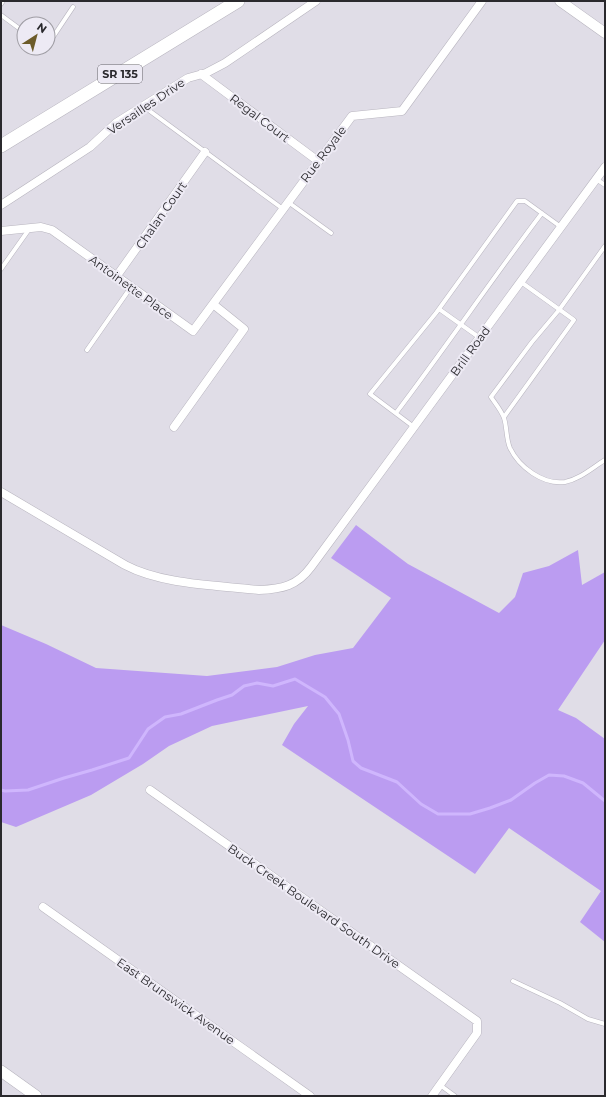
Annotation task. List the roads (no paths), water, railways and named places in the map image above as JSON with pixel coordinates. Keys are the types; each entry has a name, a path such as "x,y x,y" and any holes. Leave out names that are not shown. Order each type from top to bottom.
{"main road":[{"name":"SR 135","path":"1,146 238,1"},
{"path":"1,1071 36,1096"}],"street":[{"name":"Versailles Drive","path":"1,205 90,147 116,123 142,106 188,78 225,63 316,1"},
{"name":"Rue Royale","path":"213,304 352,116 402,111 482,1"},
{"path":"560,1 605,33"},
{"name":"Regal Court","path":"201,74 318,161"},
{"name":"Chalan Court","path":"116,277 205,152"},
{"name":"Brill Road","path":"1,492 125,565 146,574 173,581 260,590 282,588 295,582 309,571 605,167"},
{"name":"Antoinette Place","path":"1,231 41,227 52,230 193,332 213,304"},
{"path":"174,427 244,329 213,304"},
{"name":"Buck Creek Boulevard South Drive","path":"150,790 477,1021 477,1033 440,1085"},
{"name":"East Brunswick Avenue","path":"43,907 310,1096"},
{"path":"432,1096 440,1085"}],"lane":[{"path":"56,32 73,7"},
{"path":"1,15 16,26"},
{"path":"142,106 205,152 285,206 331,233"},
{"path":"596,179 605,185"},
{"path":"414,427 370,394 439,309 517,201 525,200 561,227"},
{"path":"396,413 461,325 500,268 542,213"},
{"path":"1,269 30,228"},
{"path":"605,246 559,310 532,342 491,397 504,417 510,447 517,459 525,467 544,478 553,482 564,482 571,480 582,475 605,460"},
{"path":"504,417 574,320 521,282"},
{"path":"87,350 131,287"},
{"path":"439,309 480,338"},
{"path":"513,981 560,1003 588,1019 605,1024"},
{"path":"440,1085 454,1096"}],"waterway":[{"path":"1,790 28,790 129,758 148,729 165,717 181,714 232,695 244,686 257,683 273,686 295,679 325,697 339,714 348,740 353,761 361,768 397,782 421,804 438,814 470,814 490,808 511,800 549,775 564,776 583,783 605,801"}]}
